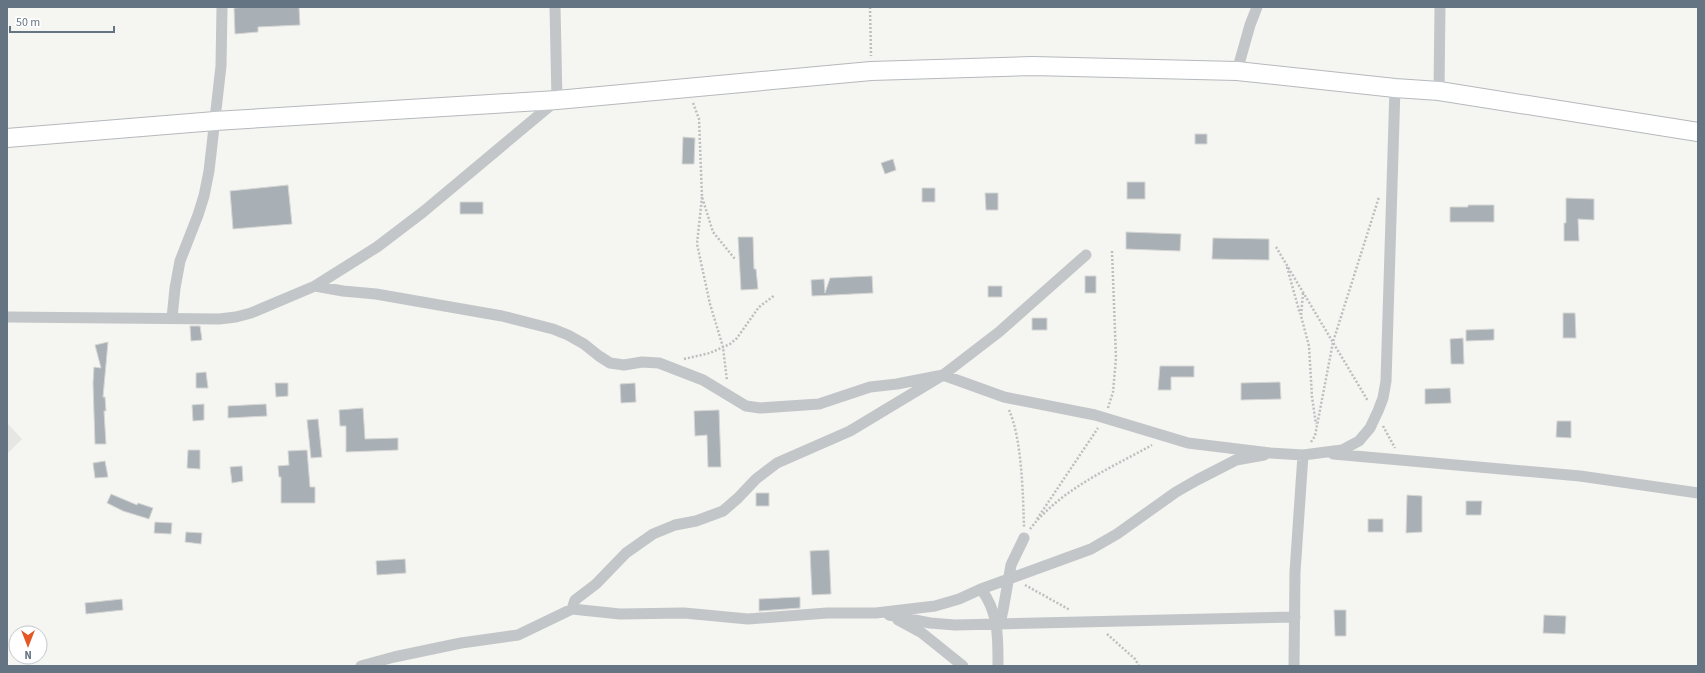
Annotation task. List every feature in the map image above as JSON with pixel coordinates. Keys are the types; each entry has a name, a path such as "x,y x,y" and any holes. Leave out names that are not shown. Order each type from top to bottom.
{"main road":[{"path":"7,138 215,121 557,100 871,71 1032,66 1237,71 1395,88 1439,91 1698,132"}],"street":[{"path":"172,318 180,261 198,216 209,171 221,66 222,7"},
{"path":"7,317 219,319 251,313 315,286 377,247 423,212 557,100 555,7"},
{"path":"1237,71 1257,7"},
{"path":"1439,91 1440,7"},
{"path":"315,286 342,291 376,294 502,316 553,329 568,335 610,363 624,365 642,362 659,363 703,380 746,406 760,408 819,404 870,387 897,384 943,375 1004,397 1095,415 1188,443 1303,456 1342,450 1359,441 1370,428 1383,398 1386,381 1395,88"},
{"path":"572,608 576,600 596,584 626,553 653,534 723,511 756,479 777,463 850,431 943,375 999,332 1086,255"},
{"path":"361,666 394,657 461,643 518,635 572,608 620,614 684,613 748,619 827,613 876,613 935,606 959,599 1073,557 1102,544 1176,492 1236,460 1257,458 1270,453"},
{"path":"1325,453 1580,476 1698,493"},
{"path":"1294,666 1294,572 1303,456"},
{"path":"998,666 1000,623 1005,598 1012,565 1024,538"},
{"path":"981,590 993,608 1000,623"},
{"path":"876,613 930,623 955,625 1295,616"},
{"path":"876,613 902,622 922,633 963,666"}],"path":[{"path":"870,7 871,71"},
{"path":"687,87 698,119 702,197 697,244 710,304 723,347 726,378 732,397"},
{"path":"1303,456 1315,436 1333,342 1380,193"},
{"path":"702,197 713,232 735,259"},
{"path":"1276,247 1402,460"},
{"path":"1038,519 1043,509 1105,418 1113,392 1116,358 1112,251"},
{"path":"1286,264 1309,346 1312,397 1317,427"},
{"path":"1301,316 1303,291"},
{"path":"659,363 695,357 723,347 737,338 759,307 775,295"},
{"path":"1004,397 1014,422 1024,538"},
{"path":"1024,538 1038,519 1064,494 1154,444"},
{"path":"1010,579 1092,621 1134,659 1139,666"}],"shaded area":[{"path":"7,423 22,439 7,454"}],"building":[{"path":"299,7 300,25 258,27 258,32 235,34 234,8"},
{"path":"1195,134 1207,134 1207,144 1195,144"},
{"path":"683,137 695,138 694,164 682,164"},
{"path":"893,159 896,170 885,174 881,163"},
{"path":"1127,182 1145,182 1145,199 1127,199"},
{"path":"288,185 292,224 233,229 230,191"},
{"path":"922,188 935,188 935,202 922,202"},
{"path":"985,193 998,193 998,210 986,210"},
{"path":"1566,198 1594,199 1594,220 1578,219 1579,241 1564,241"},
{"path":"460,202 483,202 483,214 460,214"},
{"path":"1468,205 1494,205 1494,222 1450,222 1450,207 1468,207"},
{"path":"1126,232 1181,234 1180,251 1126,249"},
{"path":"738,237 753,237 754,269 756,269 758,289 741,290"},
{"path":"1213,238 1269,239 1269,260 1212,259"},
{"path":"872,276 873,293 812,296 811,280 824,279 825,293 830,278"},
{"path":"1085,276 1096,276 1096,293 1085,293"},
{"path":"988,286 1002,286 1002,297 988,297"},
{"path":"1563,313 1575,313 1576,338 1563,338"},
{"path":"1032,318 1047,318 1047,330 1032,330"},
{"path":"190,326 200,326 202,340 191,341"},
{"path":"1494,329 1494,340 1466,341 1466,330"},
{"path":"1463,338 1464,364 1451,364 1450,339"},
{"path":"108,342 103,397 105,397 106,411 104,411 106,444 95,444 93,383 94,367 101,368 95,345"},
{"path":"1160,366 1194,366 1194,377 1171,377 1171,390 1158,390"},
{"path":"206,372 208,388 196,388 196,373"},
{"path":"1280,382 1281,399 1241,400 1241,383"},
{"path":"275,383 288,383 288,396 276,397"},
{"path":"635,383 636,402 621,403 620,384"},
{"path":"1450,388 1451,403 1425,404 1425,389"},
{"path":"204,404 204,420 193,421 192,405"},
{"path":"266,404 267,416 228,418 228,406"},
{"path":"363,408 365,439 398,438 398,450 346,452 346,426 340,426 339,410"},
{"path":"719,410 721,467 708,467 707,435 695,436 694,411"},
{"path":"318,419 322,457 311,458 307,420"},
{"path":"1557,421 1571,421 1571,438 1556,437"},
{"path":"188,450 200,450 200,469 187,468"},
{"path":"307,450 310,487 315,487 315,503 281,503 281,477 279,477 278,466 289,465 288,451"},
{"path":"105,461 108,477 95,478 93,463"},
{"path":"242,466 243,481 232,483 230,467"},
{"path":"756,493 769,493 769,506 756,506"},
{"path":"111,494 137,505 138,503 153,508 149,519 123,511 107,503"},
{"path":"1407,495 1422,496 1422,532 1406,533"},
{"path":"1466,501 1482,501 1481,515 1466,515"},
{"path":"1368,519 1383,519 1383,532 1368,532"},
{"path":"155,522 172,523 171,534 154,533"},
{"path":"186,532 202,533 201,544 185,542"},
{"path":"829,550 831,594 812,595 810,551"},
{"path":"405,559 406,573 377,575 376,561"},
{"path":"800,597 800,608 759,611 759,599"},
{"path":"122,599 123,610 86,614 85,603"},
{"path":"1334,610 1346,610 1346,636 1335,636"},
{"path":"1544,615 1566,616 1565,634 1543,633"}]}
